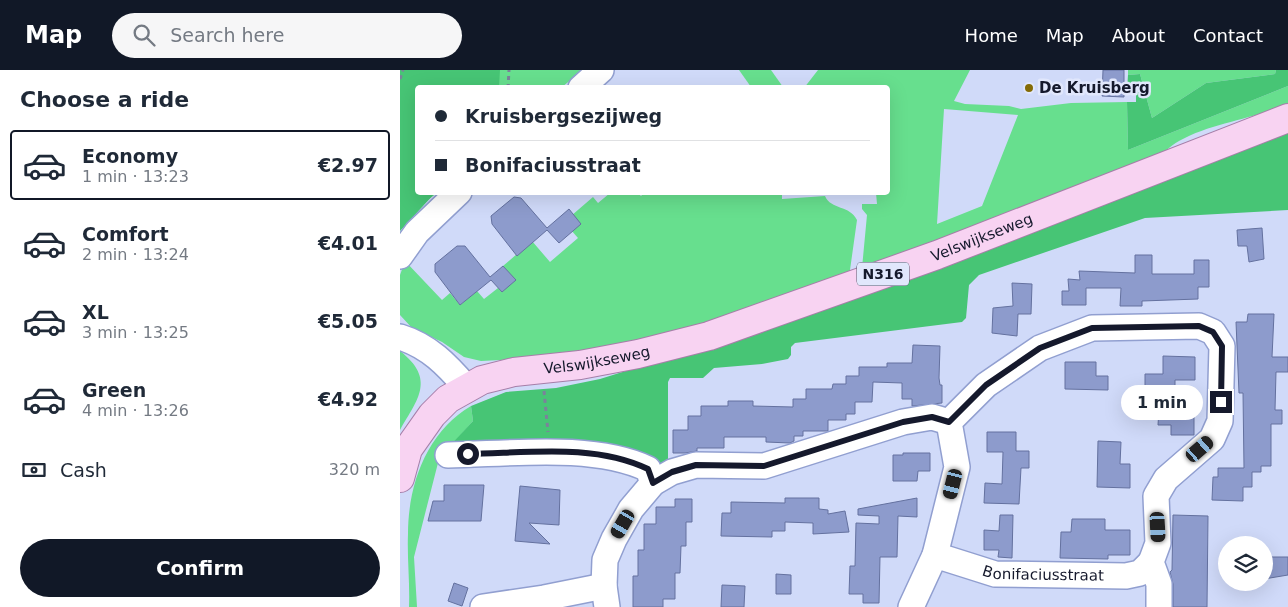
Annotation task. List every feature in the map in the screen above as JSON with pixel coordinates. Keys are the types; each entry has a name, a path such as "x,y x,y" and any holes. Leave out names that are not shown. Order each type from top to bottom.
{"main road":[{"name":"Velswijkseweg","path":"466,387 495,376 580,365 664,348 781,312 937,255 1288,118"},
{"name":"N316","path":"400,478 408,449 416,434 448,399 466,387"}],"street":[{"path":"584,85 602,70"},
{"path":"400,256 417,232 456,195"},
{"path":"949,422 986,385 1040,348 1092,328 1199,326 1213,332 1222,346 1220,421 1212,439 1166,479 1156,496 1158,543 1151,562 1159,584 1159,607"},
{"path":"400,338 426,349 442,360 466,387"},
{"path":"482,607 544,598 605,597 605,560 614,538 631,509 653,483 672,472 696,465 764,466 903,422 932,417 949,422"},
{"path":"911,607 935,555 957,467 949,422"},
{"path":"448,455 579,452 634,463 648,469 653,483"},
{"name":"Bonifaciusstraat","path":"935,555 995,574 1126,576 1140,573 1151,562"}],"path":[{"path":"400,78 403,70"},
{"path":"508,85 509,70"},
{"path":"543,369 548,424 547,453"}],"green space":[{"path":"400,70 583,70 564,85 415,85 415,195 434,195 400,221"},
{"path":"400,70 500,70 499,85 415,85 415,195 433,195 400,231"},
{"path":"739,70 771,70 782,85 750,85"},
{"path":"818,70 970,70 954,101 965,104 1009,106 1021,109 1071,103 1127,102 1128,150 1288,86 1288,103 1275,109 1205,129 1176,143 1155,160 862,268 867,215 862,209 862,204 877,204 876,195 890,195 890,85 806,85","holes":["944,109 1018,115 982,206 937,224"]},
{"path":"1128,70 1276,70 1275,74 1206,83 1152,118 1140,74 1128,75"},
{"path":"1276,70 1288,70 1288,86 1128,150 1127,102 1136,102 1136,90 1127,90 1128,75 1140,74 1152,118 1206,83 1275,74"},
{"path":"1288,131 1288,210 1145,218 979,275 969,285 966,318 962,322 795,343 791,347 791,355 788,359 762,364 714,368 703,378 670,378 668,382 668,468 665,472 634,450 578,445 446,450 473,421 471,406 506,392 556,388 600,379 690,351"},
{"path":"608,195 782,195 782,199 825,196 832,204 854,215 857,220 850,270 853,277 690,333 581,352 501,360 481,361 464,357 442,342 412,328 400,315 400,275 405,261 442,300 450,293 460,305 477,291 484,299 498,288 502,292 515,280 503,266 532,241 550,262 578,238 564,222 593,197 598,203"},
{"path":"400,351 411,361 418,371 421,380 413,409 400,430"},
{"path":"471,406 473,421 439,459 414,557 417,607 409,607 409,515 416,478 432,445 443,430"}],"building":[{"path":"1103,70 1124,70 1124,97 1102,96"},
{"path":"514,197 521,198 547,228 569,209 581,224 559,243 547,230 517,256 492,224 491,216"},
{"path":"1262,228 1264,259 1249,262 1247,246 1238,246 1237,230"},
{"path":"457,246 465,246 490,277 503,266 516,280 502,292 491,280 460,305 435,272 435,264"},
{"path":"1135,255 1152,255 1152,274 1194,274 1194,260 1209,260 1209,287 1198,287 1198,299 1142,301 1142,306 1120,306 1121,288 1086,288 1086,305 1062,305 1062,291 1069,291 1068,279 1080,280 1079,271 1135,273"},
{"path":"1012,283 1032,284 1031,314 1018,314 1017,336 992,333 993,308 1013,306"},
{"path":"1248,314 1274,314 1272,357 1288,357 1288,372 1276,372 1275,410 1282,410 1282,424 1271,424 1271,466 1261,466 1261,472 1252,472 1252,487 1243,487 1243,501 1212,500 1213,477 1218,477 1218,468 1244,468 1243,393 1239,393 1236,322 1247,322"},
{"path":"913,345 940,346 939,378 940,385 942,385 942,403 912,406 912,399 902,399 902,383 873,382 872,402 855,402 855,414 846,414 846,420 828,420 828,431 803,431 803,436 794,436 794,441 790,443 766,442 766,437 724,437 724,448 697,448 697,451 673,453 673,430 688,430 688,416 701,416 701,406 728,406 728,401 753,401 753,406 793,407 793,399 806,399 806,389 832,389 833,384 846,384 846,376 859,376 859,367 887,367 887,363 912,363"},
{"path":"1163,356 1195,357 1195,380 1175,380 1175,409 1194,409 1194,435 1171,435 1171,425 1158,425 1159,409 1150,409 1150,390 1145,390 1145,374 1163,374"},
{"path":"1065,362 1096,362 1096,376 1108,376 1108,390 1065,389"},
{"path":"987,432 1016,432 1016,451 1029,451 1029,468 1021,468 1019,504 984,503 985,483 1002,484 1003,452 987,452"},
{"path":"1098,441 1121,442 1120,464 1130,464 1130,488 1097,487"},
{"path":"903,453 930,453 930,471 918,471 917,481 893,481 893,455 903,455"},
{"path":"444,485 484,485 481,521 428,521 433,501 444,501"},
{"path":"520,486 560,490 559,525 529,523 550,544 515,541"},
{"path":"785,498 819,498 819,509 828,510 828,514 845,511 849,532 813,534 813,523 785,522 785,531 772,531 772,537 721,536 722,513 731,513 731,502 785,503"},
{"path":"917,498 917,517 898,516 897,557 880,557 879,603 863,603 863,594 849,594 850,566 855,566 856,523 879,524 879,516 858,515 858,509"},
{"path":"675,499 692,499 692,522 686,522 686,546 681,546 680,573 675,573 675,599 663,599 663,607 633,607 633,576 638,576 638,550 644,550 644,524 656,524 656,507 675,507"},
{"path":"1000,515 1013,515 1012,558 998,557 999,550 984,550 984,530 999,531"},
{"path":"1173,515 1208,516 1207,607 1173,607 1173,584 1170,572 1172,570"},
{"path":"1072,519 1105,519 1105,530 1130,530 1130,555 1108,555 1108,559 1060,558 1061,532 1071,532"},
{"path":"1273,557 1288,557 1288,575 1273,578"},
{"path":"776,574 791,575 791,594 776,594"},
{"path":"454,583 468,588 462,606 448,601"},
{"path":"722,585 745,586 744,607 721,607"}],"place":[{"name":"De Kruisberg","path":"1029,88"}],"route":[{"path":"468,454 579,452 634,463 648,469 653,483 672,472 696,465 764,466 903,422 932,417 949,422 986,385 1040,348 1092,328 1199,326 1213,332 1222,346 1221,402"}]}
